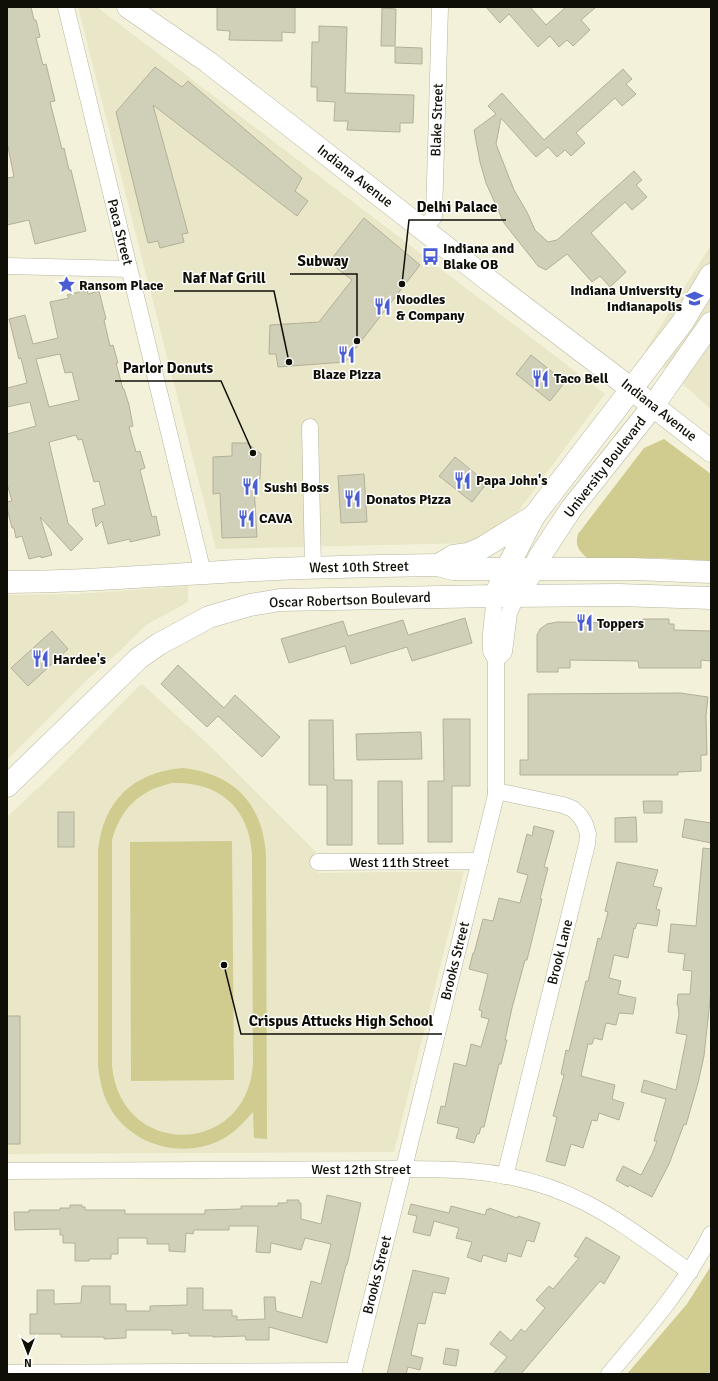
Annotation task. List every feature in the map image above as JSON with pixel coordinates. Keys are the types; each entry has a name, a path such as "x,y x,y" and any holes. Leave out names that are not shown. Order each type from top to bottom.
{"main road":[{"name":"Indiana Avenue","path":"128,7 208,62 711,451"},
{"name":"University Boulevard","path":"495,596 506,570 534,516 682,323 711,275"},
{"name":"University Boulevard","path":"517,595 571,509 653,406 711,323"},
{"path":"438,565 452,556 468,554 482,548 534,516"},
{"name":"West 10th Street","path":"7,582 84,580 313,567 438,565 453,569 633,569 711,572"},
{"path":"517,595 711,598"},
{"name":"Oscar Robertson Boulevard","path":"7,786 139,658 174,635 209,617 250,605 280,600 517,595"}],"street":[{"name":"Paca Street","path":"66,7 203,573"},
{"name":"Blake Street","path":"423,229 434,217 440,7"},
{"path":"7,266 129,269"},
{"path":"310,427 313,567"},
{"name":"Brooks Street","path":"496,660 504,652 509,613 517,595"},
{"name":"Brooks Street","path":"354,1372 496,791 496,660 491,652 495,596"},
{"name":"Brook Lane","path":"496,791 568,807 580,816 585,824 588,834 587,844 505,1176"},
{"name":"West 11th Street","path":"318,862 480,861"},
{"name":"West 12th Street","path":"7,1171 470,1170 505,1176 542,1185 585,1202 612,1218 690,1272"},
{"path":"609,1374 662,1310 690,1272 711,1234"},
{"path":"7,1373 354,1372"}],"shaded area":[{"path":"78,7 97,7 605,394 511,521 471,543 216,549"},
{"name":"Indiana University Indianapolis","path":"711,245 711,409 645,351"},
{"path":"664,439 711,474 711,561 660,558 587,558 578,547 578,534 644,448"},
{"path":"188,586 188,602 146,625 88,679 7,760 7,595 76,594"},
{"path":"142,684 212,748 316,852 318,873 464,871 394,1152 7,1154 7,817 53,774"},
{"path":"183,768 201,771 231,784 242,794 259,820 266,854 267,1139 254,1138 253,1112 230,1134 211,1144 194,1148 178,1149 161,1146 145,1140 131,1132 119,1120 109,1106 103,1091 98,1066 98,851 101,833 106,818 114,804 124,792 135,783 149,776 165,771","holes":["172,783 189,784 217,792 228,800 237,810 245,823 250,837 252,854 253,1064 246,1095 230,1117 208,1130 184,1135 159,1131 137,1118 120,1096 112,1066 112,840 121,819 133,802 141,796 150,790"]},
{"path":"232,841 234,1080 131,1081 130,842"},
{"path":"711,1266 711,1374 627,1374 687,1304"}],"building":[{"path":"7,7 31,7 34,20 36,20 40,37 36,38 43,65 46,64 55,101 50,102 62,149 64,148 69,170 71,170 86,231 35,244 29,220 7,225 7,178 14,177 7,142"},
{"path":"217,7 295,7 295,33 282,32 282,41 229,40 230,31 217,30"},
{"path":"486,7 530,7 546,25 566,7 596,7 581,20 590,30 573,46 567,40 559,47 550,36 538,47 509,14 500,23"},
{"path":"382,8 396,9 395,46 381,46"},
{"path":"319,26 347,27 345,93 414,95 413,123 400,123 400,132 347,130 348,121 334,121 335,102 317,101 317,87 311,87 312,42 319,42"},
{"path":"395,47 422,48 422,64 395,63"},
{"path":"155,67 182,87 188,81 302,178 295,191 308,201 297,216 153,105 188,233 182,234 184,242 160,248 158,241 148,243 116,112"},
{"path":"623,69 632,79 626,84 636,94 622,106 615,98 576,133 585,143 571,156 565,150 557,157 548,147 536,157 501,118 496,144 514,190 527,212 535,230 548,242 557,240 634,171 642,180 636,185 647,197 632,210 625,202 591,233 626,272 610,287 600,276 592,282 567,254 546,270 538,266 504,223 486,183 480,162 474,130 496,114 488,106 502,93 544,140"},
{"path":"364,218 420,265 345,362 278,367 276,354 269,354 270,325 319,322 352,280 329,262"},
{"path":"87,290 88,294 99,291 106,319 104,320 110,346 113,345 118,363 116,363 129,405 133,426 129,427 136,452 140,451 145,468 140,470 152,517 156,516 160,535 130,542 130,539 108,544 102,521 96,527 92,509 105,505 99,481 94,482 82,439 78,440 76,435 49,442 68,523 83,539 71,551 40,517 52,555 29,559 22,536 16,538 7,508 7,502 12,501 7,484 7,434 36,426 30,402 7,407 7,388 27,383 21,358 19,359 9,319 25,315 33,344 58,338 50,302 69,298 67,295","holes":["60,354 65,373 72,372 79,400 49,407 36,359"]},
{"name":"Taco Bell","path":"531,355 565,382 550,401 516,374"},
{"path":"232,443 247,443 261,454 260,479 254,486 257,537 222,538 220,493 213,494 213,457 232,456"},
{"name":"Papa John's","path":"455,457 487,483 472,502 439,476"},
{"name":"Donatos Pizza","path":"364,474 367,522 341,523 338,476"},
{"path":"465,618 472,643 412,661 407,647 351,664 345,646 289,663 281,639 343,621 348,636 403,620 408,635"},
{"path":"643,619 669,619 669,624 674,624 674,630 711,631 711,661 701,660 701,668 639,668 638,661 570,660 570,668 558,668 558,672 537,672 537,635 540,629 547,624 557,622 642,623"},
{"path":"52,631 68,649 28,686 11,668"},
{"path":"178,665 224,708 235,695 280,737 262,757 218,716 207,727 161,684"},
{"path":"680,693 708,697 706,716 707,755 701,755 701,771 678,772 678,775 520,775 520,760 528,760 528,694"},
{"path":"443,719 470,719 470,786 452,786 452,842 428,842 428,781 444,781"},
{"path":"309,720 333,720 334,780 352,780 352,845 327,845 327,785 309,785"},
{"path":"421,732 422,759 357,760 356,734"},
{"path":"378,781 402,781 403,844 378,844"},
{"path":"643,801 662,801 662,813 644,813"},
{"path":"58,812 74,812 74,847 58,847"},
{"path":"636,817 637,842 615,842 615,818"},
{"path":"685,819 711,823 711,843 682,837"},
{"path":"534,826 554,831 544,867 548,868 527,960 525,960 512,1008 505,1040 507,1040 501,1064 499,1064 484,1127 481,1127 474,1143 456,1138 459,1128 437,1123 441,1106 445,1107 454,1063 466,1066 471,1044 481,1047 489,1019 481,1017 482,1011 479,1010 488,974 469,969 483,919 493,921 499,898 520,903 528,875 517,872 527,834 532,836"},
{"path":"703,848 711,849 711,991 704,1056 686,1125 684,1124 669,1164 652,1197 629,1185 628,1187 616,1180 623,1166 641,1175 657,1141 654,1141 666,1099 641,1092 644,1080 676,1090 687,1035 676,1033 679,1014 677,1005 678,994 690,994 692,971 683,970 685,954 668,952 671,924 696,926"},
{"path":"617,862 658,870 653,886 662,888 656,909 660,910 657,926 637,923 635,929 634,928 628,958 614,955 609,978 621,981 618,994 636,998 633,1014 619,1013 616,1025 606,1023 602,1040 594,1038 592,1044 588,1044 581,1076 615,1085 612,1099 624,1103 619,1120 599,1113 597,1121 592,1120 583,1148 571,1144 565,1166 546,1161 557,1117 553,1116 564,1075 561,1074 566,1050 569,1051 598,938 601,939 608,912 605,911"},
{"path":"7,1016 20,1016 20,1144 7,1144"},
{"path":"327,1195 361,1203 327,1343 269,1327 269,1340 246,1340 245,1336 189,1336 189,1333 172,1334 172,1330 126,1330 126,1338 104,1339 104,1337 61,1337 61,1334 30,1334 30,1314 37,1314 37,1290 54,1290 54,1304 81,1303 82,1286 110,1286 110,1304 126,1304 126,1311 150,1311 150,1306 187,1305 187,1288 203,1288 203,1310 232,1310 232,1316 237,1316 237,1320 265,1319 264,1297 275,1297 276,1311 302,1318 311,1281 321,1284 331,1244 305,1238 301,1250 271,1243 270,1253 256,1252 258,1226 229,1226 229,1230 194,1230 193,1234 186,1233 185,1252 169,1251 169,1244 147,1244 147,1238 118,1238 118,1254 111,1254 111,1259 89,1259 89,1261 75,1261 75,1243 63,1243 63,1235 60,1235 60,1229 15,1230 14,1212 29,1212 29,1210 60,1210 60,1208 70,1208 70,1205 82,1205 82,1207 85,1207 85,1210 125,1210 125,1214 205,1214 205,1210 241,1209 241,1206 278,1206 278,1203 287,1203 287,1200 299,1200 299,1203 301,1203 301,1219 321,1224"},
{"path":"411,1204 449,1213 451,1206 485,1215 487,1209 489,1210 489,1208 517,1218 518,1216 540,1223 534,1242 527,1240 521,1257 508,1253 506,1262 483,1255 481,1262 467,1257 472,1242 456,1238 459,1228 434,1221 430,1236 413,1232 417,1216 408,1214"},
{"path":"586,1237 620,1257 604,1284 600,1281 521,1374 493,1374 507,1357 490,1344 500,1331 511,1341 521,1329 525,1332 545,1308 536,1300 549,1286 553,1289 579,1258 574,1256"},
{"path":"413,1270 449,1278 445,1294 433,1292 425,1324 418,1323 411,1355 423,1358 420,1370 408,1367 406,1374 387,1374"},
{"path":"446,1348 459,1350 456,1366 443,1364"}],"place":[{"name":"Indiana and Blake OB","path":"430,256"},
{"name":"Delhi Palace","path":"402,284"},
{"name":"Ransom Place","path":"66,285"},
{"name":"Indiana University Indianapolis","path":"695,298"},
{"name":"Noodles & Company","path":"383,307"},
{"name":"Subway","path":"357,341"},
{"name":"Blaze Pizza","path":"347,354"},
{"name":"Naf Naf Grill","path":"289,362"},
{"name":"Taco Bell","path":"541,378"},
{"name":"Parlor Donuts","path":"253,453"},
{"name":"Papa John's","path":"463,480"},
{"name":"Sushi Boss","path":"251,487"},
{"name":"Donatos Pizza","path":"353,499"},
{"name":"CAVA","path":"246,518"},
{"name":"Toppers","path":"584,623"},
{"name":"Hardee's","path":"40,659"},
{"name":"Crispus Attucks High School","path":"224,965"}]}
